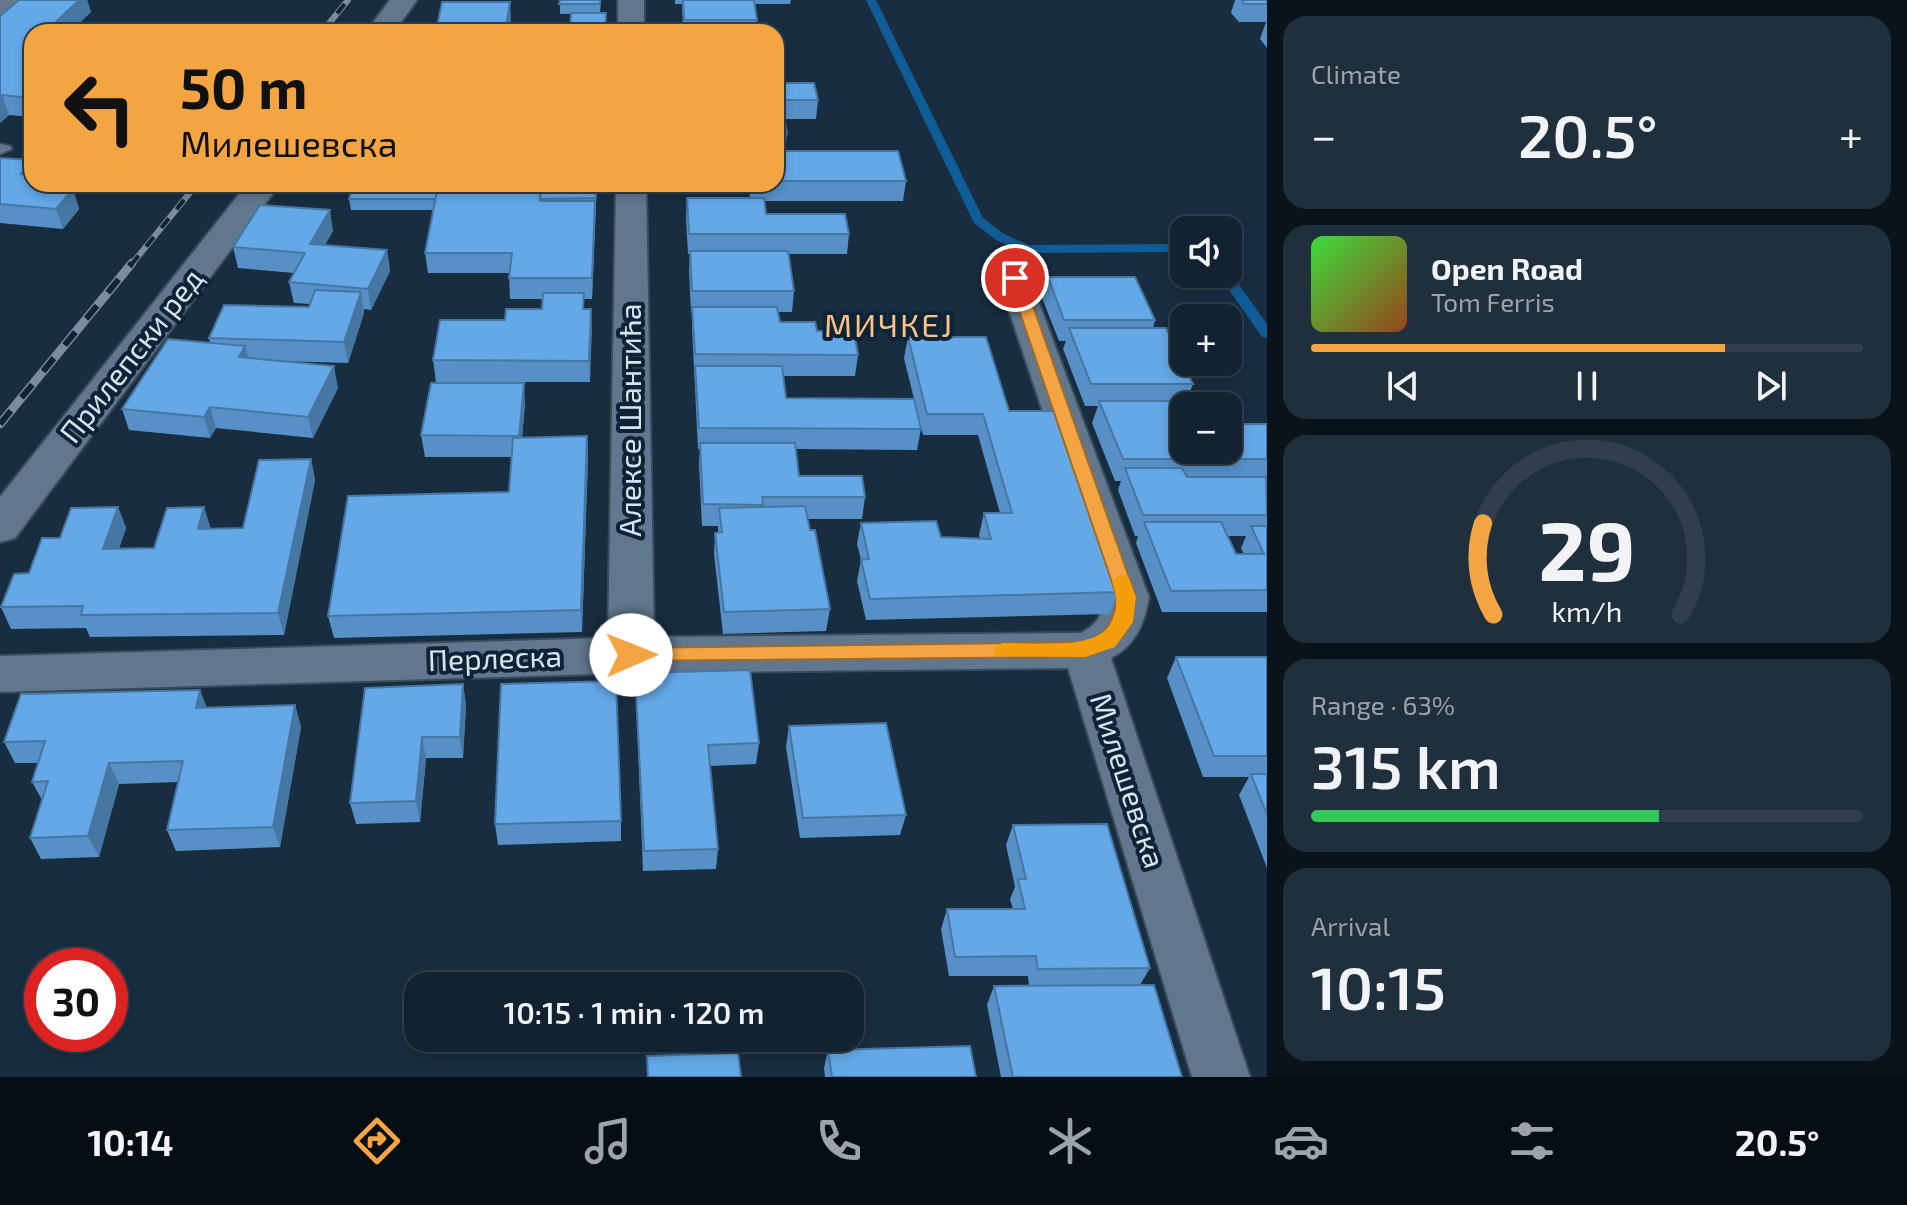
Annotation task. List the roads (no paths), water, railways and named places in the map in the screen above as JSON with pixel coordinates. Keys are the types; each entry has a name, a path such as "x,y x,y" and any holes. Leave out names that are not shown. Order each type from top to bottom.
{"street":[{"path":"0,12 14,0"},
{"path":"386,24 404,0"},
{"path":"631,0 631,24"},
{"name":"Прилепски ред","path":"0,527 258,192"},
{"name":"Алексе Шантића","path":"631,192 631,655"},
{"path":"1015,278 1127,597 1124,622 1108,642 1085,650"},
{"name":"Перлеска","path":"0,674 631,655 1085,650"},
{"name":"Милешевска","path":"1085,650 1221,1077"}],"waterway":[{"path":"871,0 978,220 1000,237 1027,249 1170,248"},
{"path":"1234,288 1267,334"}],"railway":[{"path":"328,24 348,0"},
{"path":"131,265 190,192"},
{"path":"0,424 132,263"}],"district":[{"name":"МИЧКЕЈ","path":"889,326"}]}
